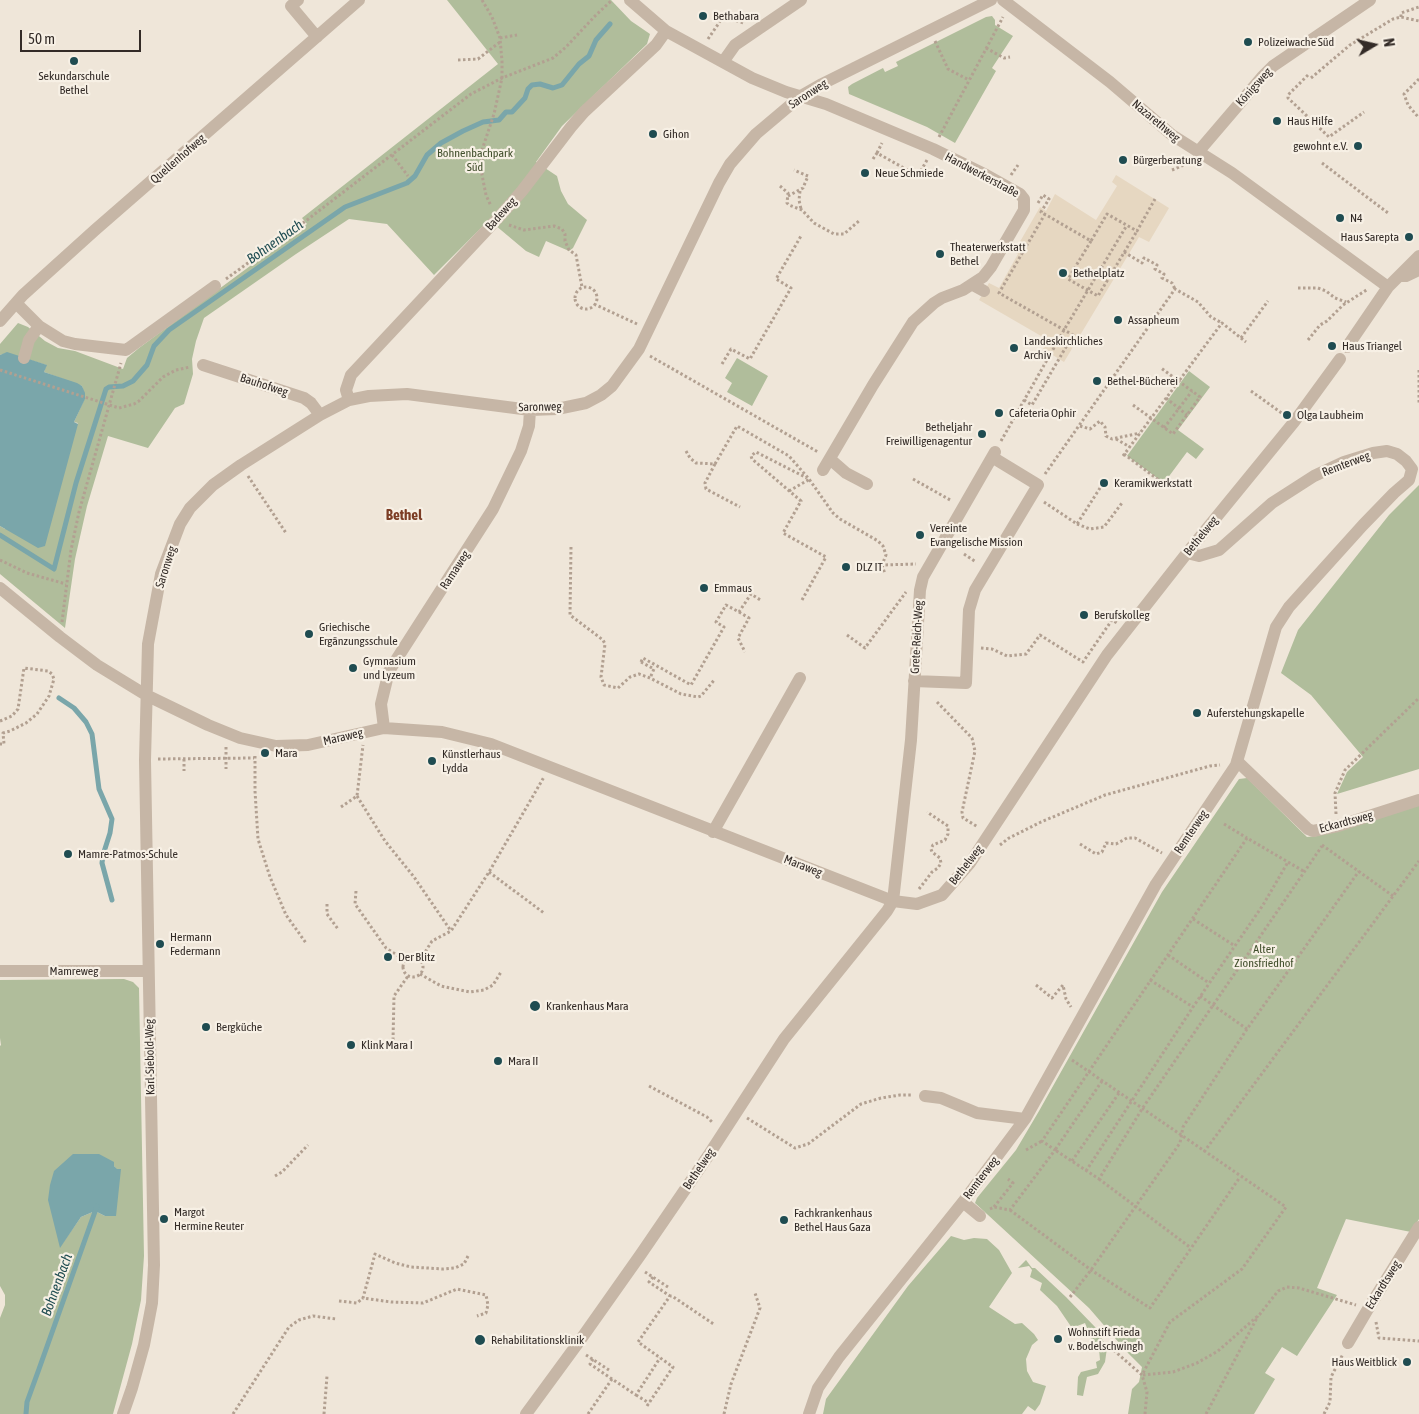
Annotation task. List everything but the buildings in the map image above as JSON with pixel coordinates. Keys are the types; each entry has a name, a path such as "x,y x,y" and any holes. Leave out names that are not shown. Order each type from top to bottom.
{"street":[{"path":"298,0 291,6 317,37"},
{"name":"Quellenhofweg","path":"0,321 16,303 95,230 359,0"},
{"name":"Handwerkerstraße","path":"630,0 666,31 701,51 768,84 832,107 933,149 1006,185 1020,194 1025,202 1024,210 978,288 964,290 942,298 913,322 882,370 827,464"},
{"path":"723,62 735,44 801,0"},
{"name":"Saronweg","path":"146,696 148,644 161,574 180,524 199,497 213,485 320,414 349,400 370,396 407,394 530,410 557,409 586,403 601,395 612,386 639,349 706,208 730,164 756,134 801,96 822,84 991,0"},
{"name":"Königsweg","path":"1198,152 1262,76 1273,66 1370,0"},
{"name":"Nazarethweg","path":"1006,3 1110,82 1172,135 1232,173 1385,285"},
{"name":"Badeweg","path":"349,400 346,390 351,374 499,217 522,191 570,128 656,45 666,31"},
{"path":"1347,347 1385,285 1399,276 1419,256"},
{"path":"1399,276 1406,276 1419,270"},
{"path":"16,303 52,336 75,344 126,350 216,286"},
{"path":"24,358 30,340 39,326"},
{"name":"Bethelweg","path":"526,1414 634,1264 784,1039 893,901 917,904 942,895 970,863 1107,655 1294,422 1340,359"},
{"name":"Bauhofweg","path":"203,365 304,398 320,414"},
{"name":"Ramaweg","path":"384,728 381,704 389,671 493,510 521,451 529,426 530,410"},
{"name":"Remterweg","path":"809,1414 818,1388 839,1357 963,1202 1025,1119 1156,884 1237,763 1276,627 1290,608 1363,525 1409,480 1415,469 1397,454 1387,451 1373,453 1344,462 1314,476 1272,503 1219,550 1199,556 1187,553"},
{"path":"914,681 966,683 969,610 975,590 1035,490 993,454"},
{"name":"Grete-Reich-Weg","path":"893,901 910,749 920,590 927,569 993,454"},
{"path":"827,464 866,484"},
{"name":"Maraweg","path":"0,588 97,665 146,696 225,733 276,746 308,745 384,728 442,732 490,744 893,901"},
{"path":"713,832 800,678"},
{"name":"Karl-Siebold-Weg","path":"123,1414 144,1345 152,1303 153,1181 144,760 146,696"},
{"name":"Eckardtsweg","path":"1237,763 1308,829 1317,830 1338,826 1419,800"},
{"name":"Mamreweg","path":"0,971 148,971"},
{"path":"925,1096 941,1098 977,1113 1025,1119"},
{"path":"963,1202 980,1216"},
{"name":"Eckardtsweg","path":"1348,1343 1419,1227"}],"path":[{"path":"482,0 492,17 500,40 502,78 494,114 482,150 482,175 486,195 491,207 509,225 524,230 554,226 562,229 569,250 576,255 582,287"},
{"path":"216,286 307,220 472,94 502,78 553,58 612,0"},
{"path":"873,159 876,153 918,176 986,48 1006,3"},
{"path":"1401,18 1401,13 1419,9"},
{"path":"701,51 723,17 759,28"},
{"path":"1364,112 1330,137 1288,98 1288,95 1309,76 1350,45 1393,19 1401,18 1419,21"},
{"path":"458,60 478,59 500,40 517,35"},
{"path":"936,44 948,68 969,80"},
{"path":"986,48 1004,58 1010,57"},
{"path":"1419,79 1404,94 1408,105 1419,118"},
{"path":"392,154 408,176"},
{"path":"1322,163 1388,213"},
{"path":"794,170 808,176 801,190 799,204 814,224 834,234 844,234 860,220"},
{"path":"780,186 788,196 787,203 793,208 802,210"},
{"path":"788,196 801,190"},
{"path":"1039,202 1043,195 1049,199 1041,212 1091,241"},
{"path":"1137,231 1107,214 1068,279 1098,296 1137,231 1155,199"},
{"path":"1024,400 1032,405 1073,335 999,293 1045,214"},
{"path":"993,454 1064,330 1127,226"},
{"path":"722,364 731,348 750,359 791,288 776,279 801,236"},
{"path":"1018,251 1022,254"},
{"path":"1124,252 1142,263 1144,258 1157,265 1155,269 1164,274 1162,278 1172,283 1175,289 1198,302 1211,318 1222,323 1246,342"},
{"path":"1308,340 1320,325 1347,302 1362,292 1385,285"},
{"path":"589,287 594,291 597,298 594,304 588,308 578,306 575,295 578,289 589,287"},
{"path":"1298,288 1318,288 1340,301 1347,302"},
{"path":"1122,503 1104,527 1090,529 1077,524 1035,490 1175,289"},
{"path":"1241,338 1268,301"},
{"path":"594,304 649,330"},
{"path":"1164,484 1124,455 1222,323"},
{"path":"639,349 827,464"},
{"path":"60,637 71,550 79,512 108,405 126,350"},
{"path":"0,370 119,408 134,404 164,377 176,370 203,365"},
{"path":"1133,405 1172,434 1187,415 1200,397 1161,368"},
{"path":"1419,372 1419,402"},
{"path":"1164,428 1192,391"},
{"path":"1251,391 1294,422"},
{"path":"1166,398 1187,415"},
{"path":"1080,426 1090,429 1100,421 1108,438 1115,439 1130,447"},
{"path":"740,507 706,489 705,483 737,426 789,456 809,479 833,513 883,546 886,555 882,565 885,574"},
{"path":"1115,439 1140,433"},
{"path":"686,451 696,463 715,464"},
{"path":"802,600 826,557 783,533 801,501 752,459 751,456 756,452 809,479"},
{"path":"241,465 286,532"},
{"path":"789,491 809,479"},
{"path":"913,479 953,502"},
{"path":"1077,524 1100,488"},
{"path":"571,547 570,615 603,640 605,644 602,681 604,685 618,688 632,676 639,674 681,694 698,698 715,679"},
{"path":"0,560 28,573 66,584"},
{"path":"882,565 915,564 927,569"},
{"path":"847,635 865,648 908,589 920,590"},
{"path":"739,612 751,594 762,601"},
{"path":"650,678 654,669 641,662 643,658 691,685 724,627 716,622 726,605 749,618 738,638 745,652"},
{"path":"968,648 992,649 1007,656 1026,654 1040,635 1083,662 1112,620 1126,630"},
{"path":"0,721 15,714 18,709 24,668 48,671 52,674 54,679 48,696 37,714 26,723 3,733 4,744 0,744"},
{"path":"1338,826 1335,812 1335,793 1345,770 1419,698"},
{"path":"936,702 972,738 975,751 962,812 963,818 974,824"},
{"path":"365,732 356,796 385,841 414,877 451,931"},
{"path":"225,733 226,769"},
{"path":"255,742 255,791 258,839 270,877 286,915 306,943"},
{"path":"144,760 254,758"},
{"path":"184,759 184,771"},
{"path":"982,845 997,847 1009,838 1041,822 1105,795 1210,766 1237,763"},
{"path":"420,960 432,941 451,931 489,872 536,791"},
{"path":"341,807 356,796"},
{"path":"917,904 918,890 941,864 940,858 932,852 931,848 945,840 948,834 948,826 928,812"},
{"path":"1224,824 1305,872"},
{"path":"1080,844 1096,854 1102,852 1106,843 1116,844 1127,838 1135,838 1173,859"},
{"path":"1026,1150 1042,1141 1247,838"},
{"path":"1098,1179 1142,1109 1322,846 1393,896"},
{"path":"1086,1171 1200,996 1263,905 1288,862"},
{"path":"1204,1152 1419,862"},
{"path":"1070,1297 1180,1143 1183,1128 1247,1029 1359,871"},
{"path":"489,872 544,913"},
{"path":"356,891 355,904 386,948 406,961"},
{"path":"327,904 328,914 338,929"},
{"path":"1193,919 1235,946"},
{"path":"1168,955 1209,983"},
{"path":"414,958 420,960 423,966 420,974 415,977 408,976 403,968 406,961 414,958"},
{"path":"420,974 441,986 470,992 484,990 492,985 501,972"},
{"path":"393,1040 394,996 408,976"},
{"path":"1150,980 1193,1007"},
{"path":"1036,985 1052,998 1063,985 1066,999 1072,1008 1082,1014"},
{"path":"1200,996 1247,1029"},
{"path":"1088,1071 1286,1207 1242,1269 1170,1322 1142,1375"},
{"path":"1010,1210 1055,1150 1102,1081"},
{"path":"649,1086 707,1117 723,1132"},
{"path":"1072,1161 1119,1093"},
{"path":"736,1111 796,1148 808,1144 861,1104 880,1098 900,1095 925,1096"},
{"path":"1042,1141 1136,1206 1191,1248"},
{"path":"275,1176 282,1172 308,1145"},
{"path":"994,1207 1010,1210 1091,1270 1150,1308 1240,1177"},
{"path":"980,1216 994,1207 1013,1183 1008,1179"},
{"path":"339,1300 357,1303 363,1298 375,1254 395,1263 411,1267 444,1270 464,1264 468,1256"},
{"path":"634,1264 668,1287"},
{"path":"653,1277 650,1282 715,1325"},
{"path":"1206,1414 1260,1314 1278,1291 1287,1287 1299,1288 1368,1308 1375,1319 1379,1338 1419,1341"},
{"path":"363,1298 391,1302 423,1302 457,1289 486,1295 488,1305 486,1313 477,1316"},
{"path":"724,1414 731,1384 760,1308 755,1293"},
{"path":"593,1359 590,1364 648,1404 673,1367 638,1342 670,1296"},
{"path":"1142,1375 1174,1372 1197,1364 1218,1351 1260,1314"},
{"path":"233,1414 289,1327 299,1320 313,1316 336,1319"},
{"path":"1324,1414 1330,1402 1330,1377 1348,1343"},
{"path":"576,1347 609,1370"},
{"path":"1110,1347 1142,1375 1147,1392 1145,1414"},
{"path":"636,1395 660,1358"},
{"path":"324,1414 327,1376"},
{"path":"588,1414 612,1379"}],"green space":[{"name":"Bohnenbachpark Süd","path":"447,0 611,0 631,21 650,34 647,44 562,126 536,162 557,176 561,191 568,204 587,220 573,248 569,251 546,241 539,257 526,251 489,220 434,275 387,224 349,219 204,318 196,341 192,359 193,374 184,404 175,408 148,448 108,436 87,506 75,559 65,628 0,574 0,526 5,529 78,423 74,422 85,398 82,386 44,372 46,365 7,353 0,355 0,344 18,323 28,327 45,341 58,348 75,351 123,369 127,358 139,348 307,224 302,218 498,64"},
{"path":"992,16 995,20 995,25 1013,36 992,68 996,71 955,143 927,127 849,94 848,87 852,84 883,68 885,72 898,66 896,62 986,17"},
{"path":"737,358 768,376 752,406 727,392 732,383 725,378"},
{"path":"1189,371 1210,387 1178,430 1204,449 1196,459 1187,452 1164,483 1127,456"},
{"path":"1419,485 1419,769 1337,794 1347,772 1363,757 1311,695 1281,673 1298,630 1389,515"},
{"name":"Alter Zionsfriedhof","path":"1247,778 1307,837 1317,836 1419,805 1419,1219 1411,1232 1346,1219 1317,1288 1337,1295 1297,1356 1282,1347 1265,1373 1275,1379 1254,1414 1128,1414 1132,1389 1139,1382 1142,1367 1089,1308 975,1203 1016,1150 1162,892 1239,779"},
{"path":"124,979 133,982 139,988 144,1256 141,1300 132,1344 113,1414 0,1414 0,1318 5,1305 5,1295 0,1286 0,980","holes":["114,1166 117,1170 105,1216 95,1211 81,1217 60,1247"]},
{"path":"951,1236 964,1240 974,1238 987,1239 999,1250 1012,1273 989,1307 1015,1324 1022,1323 1038,1340 1032,1345 1026,1359 1027,1371 1033,1382 1046,1386 1040,1404 1035,1411 1028,1406 1022,1414 823,1414 826,1399 908,1286"},
{"path":"1026,1260 1032,1268 1035,1268 1066,1297 1096,1328 1107,1348 1105,1362 1098,1374 1087,1377 1083,1396 1077,1395 1078,1377 1081,1372 1097,1368 1096,1362 1100,1360 1099,1349 1094,1350 1085,1323 1072,1328 1057,1306 1040,1290 1042,1283 1030,1277 1032,1270 1029,1266 1018,1268"}],"shaded area":[{"name":"Bethelplatz","path":"1116,175 1169,208 1149,242 1139,237 1064,362 1043,349 1048,340 979,300 989,283 999,288 1018,254 1014,252 1040,207 1046,211 1055,194 1096,220 1117,186 1112,182"}],"water":[{"path":"7,352 47,365 44,372 77,383 82,386 85,393 85,399 74,422 78,424 45,546 38,548 0,526 0,355"},
{"path":"73,1154 99,1154 114,1162 114,1166 117,1169 121,1169 116,1216 105,1216 95,1211 81,1217 60,1248 48,1200 50,1185 54,1171"}],"waterway":[{"name":"Bohnenbach","path":"0,535 54,569 76,483 106,389 123,386 133,381 147,365 154,346 169,330 345,207 407,183 415,176 427,155 441,143 483,122 499,120 506,112 512,112 525,98 528,89 532,85 540,84 553,88 562,85 579,64 589,56 596,40 610,24"},
{"name":"Bohnenbach","path":"59,698 74,708 86,722 92,734 99,789 112,819 102,863 112,900"},
{"name":"Bohnenbach","path":"26,1414 27,1402 97,1206"}],"place":[{"name":"Bethabara","path":"703,16"},
{"name":"Polizeiwache Süd","path":"1248,42"},
{"name":"Sekundarschule Bethel","path":"74,61"},
{"name":"Haus Hilfe","path":"1277,121"},
{"name":"Gihon","path":"653,134"},
{"name":"gewohnt e.V.","path":"1358,146"},
{"name":"Bürgerberatung","path":"1123,160"},
{"name":"Neue Schmiede","path":"865,173"},
{"name":"N4","path":"1340,218"},
{"name":"Haus Sarepta","path":"1409,237"},
{"name":"Theaterwerkstatt Bethel","path":"940,254"},
{"name":"Bethelplatz","path":"1063,273"},
{"name":"Assapheum","path":"1118,320"},
{"name":"Haus Triangel","path":"1332,346"},
{"name":"Landeskirchliches Archiv","path":"1014,348"},
{"name":"Bethel-Bücherei","path":"1097,381"},
{"name":"Cafeteria Ophir","path":"999,413"},
{"name":"Olga Laubheim","path":"1287,415"},
{"name":"Betheljahr Freiwilligenagentur","path":"982,434"},
{"name":"Keramikwerkstatt","path":"1104,483"},
{"name":"Vereinte Evangelische Mission","path":"920,535"},
{"name":"DLZ IT","path":"846,567"},
{"name":"Emmaus","path":"704,588"},
{"name":"Berufskolleg","path":"1084,615"},
{"name":"Griechische Ergänzungsschule","path":"309,634"},
{"name":"Gymnasium und Lyzeum","path":"353,668"},
{"name":"Auferstehungskapelle","path":"1197,713"},
{"name":"Mara","path":"265,753"},
{"name":"Künstlerhaus Lydda","path":"432,761"},
{"name":"Mamre-Patmos-Schule","path":"68,854"},
{"name":"Hermann Federmann","path":"160,944"},
{"name":"Der Blitz","path":"388,957"},
{"name":"Krankenhaus Mara","path":"535,1006"},
{"name":"Bergküche","path":"206,1027"},
{"name":"Klink Mara I","path":"351,1045"},
{"name":"Mara II","path":"498,1061"},
{"name":"Margot Hermine Reuter","path":"164,1219"},
{"name":"Fachkrankenhaus Bethel Haus Gaza","path":"784,1220"},
{"name":"Wohnstift Frieda v. Bodelschwingh","path":"1058,1339"},
{"name":"Rehabilitationsklinik","path":"480,1340"},
{"name":"Haus Weitblick","path":"1407,1362"}],"district":[{"name":"Bethel","path":"404,515"}]}
